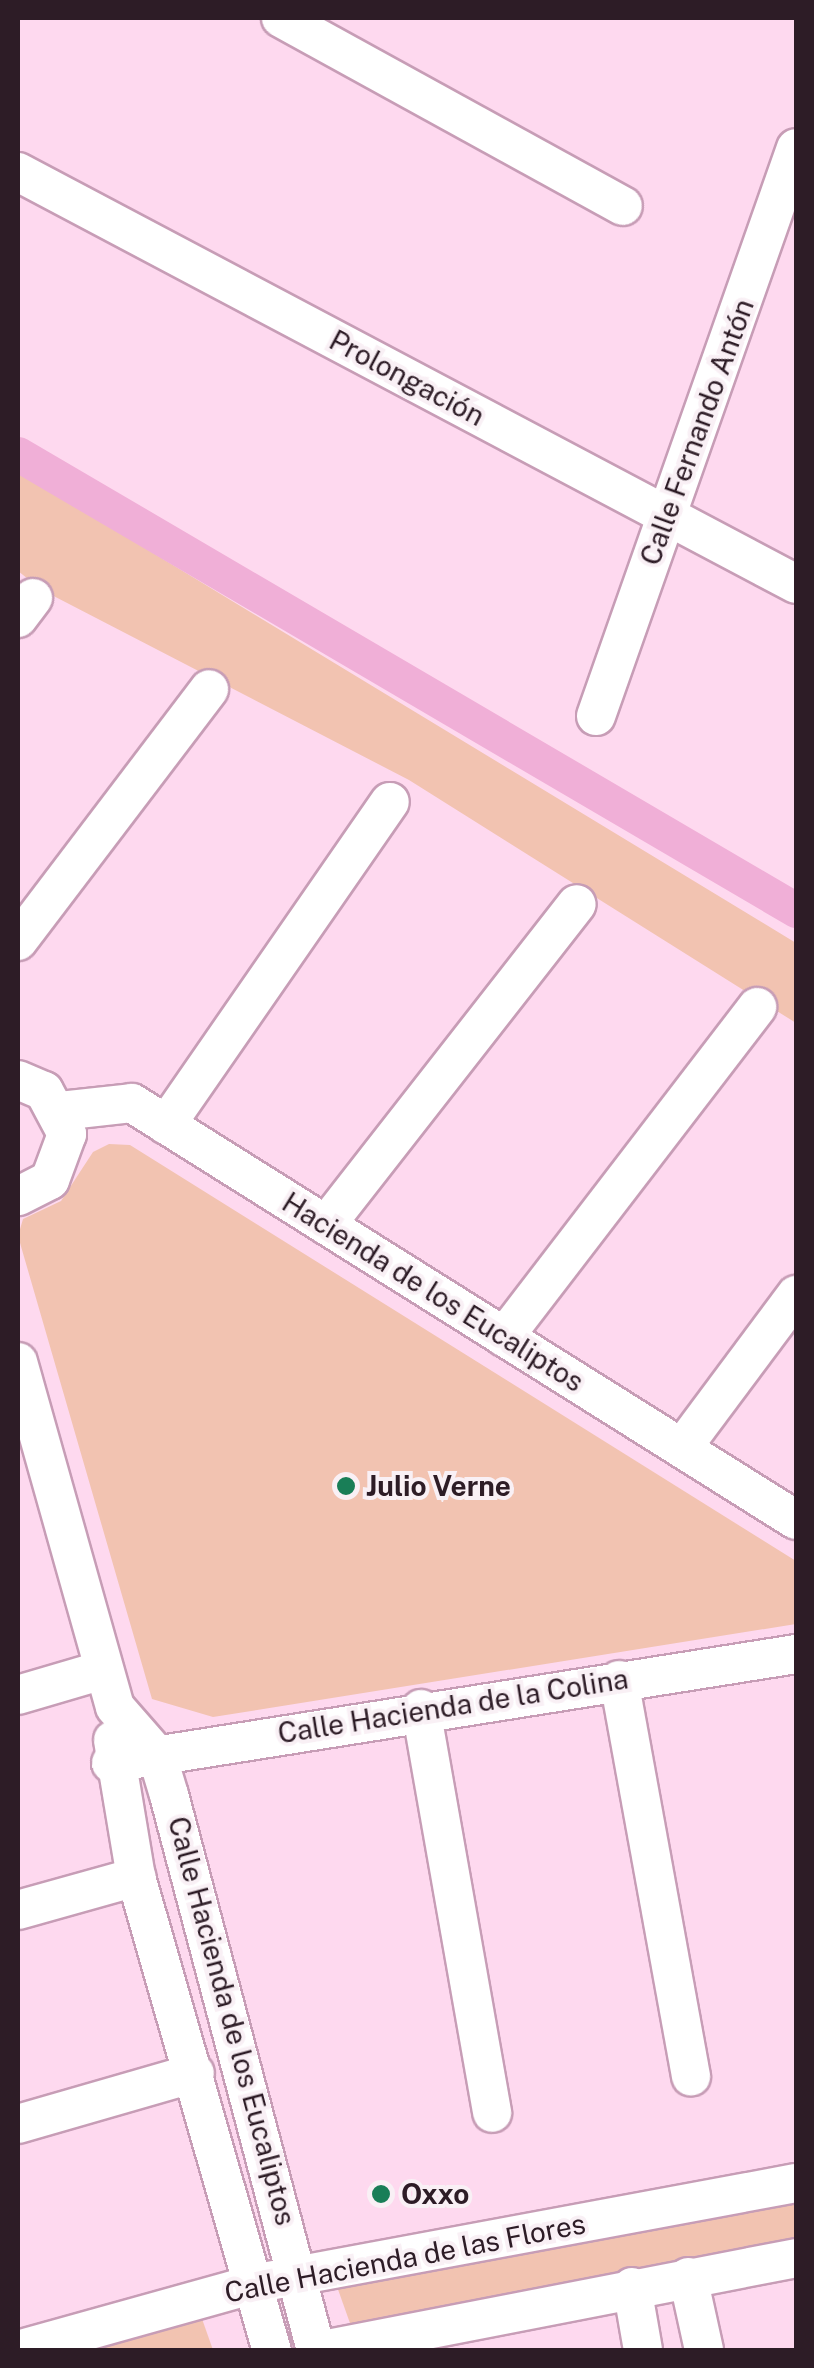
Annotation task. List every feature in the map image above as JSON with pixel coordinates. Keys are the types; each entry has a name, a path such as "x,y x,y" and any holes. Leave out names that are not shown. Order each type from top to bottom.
{"street":[{"path":"281,18 623,206"},
{"name":"Calle Fernando Antón","path":"596,716 667,515 786,215 796,148"},
{"name":"Prolongación","path":"18,172 796,584"},
{"path":"18,941 209,690"},
{"path":"166,1125 390,802"},
{"path":"326,1225 577,904"},
{"path":"504,1337 757,1007"},
{"path":"18,1080 60,1111 63,1158 50,1180 18,1196"},
{"name":"Hacienda de los Eucaliptos","path":"60,1111 132,1103 796,1520"},
{"path":"682,1448 796,1295"},
{"name":"Calle Hacienda de los Eucaliptos","path":"18,1362 34,1484 115,1707 111,1763 136,1877 258,2284 272,2350"},
{"name":"Calle Hacienda de la Colina","path":"111,1763 422,1709 796,1654"},
{"path":"18,1695 103,1670"},
{"path":"619,1680 690,2077"},
{"name":"Calle Hacienda de los Eucaliptos","path":"115,1707 156,1755 302,2275 316,2350"},
{"path":"422,1709 492,2113"},
{"path":"18,1910 136,1877"},
{"path":"18,2124 194,2073"},
{"name":"Calle Hacienda de las Flores","path":"18,2350 258,2284 796,2182"},
{"path":"323,2350 796,2258"},
{"path":"688,2277 704,2350"},
{"path":"632,2287 644,2350"}],"shaded area":[{"path":"18,471 796,943 796,1023 409,780 42,590 18,571"},
{"path":"109,1144 130,1145 796,1561 796,1624 213,1717 152,1699 18,1236 23,1219 61,1201 93,1152"},
{"path":"796,2202 796,2243 351,2326 335,2281"},
{"path":"201,2316 213,2350 77,2350"}],"waterway":[{"path":"18,454 796,910"}],"place":[{"name":"Julio Verne","path":"346,1486"},
{"name":"Oxxo","path":"381,2194"}]}
